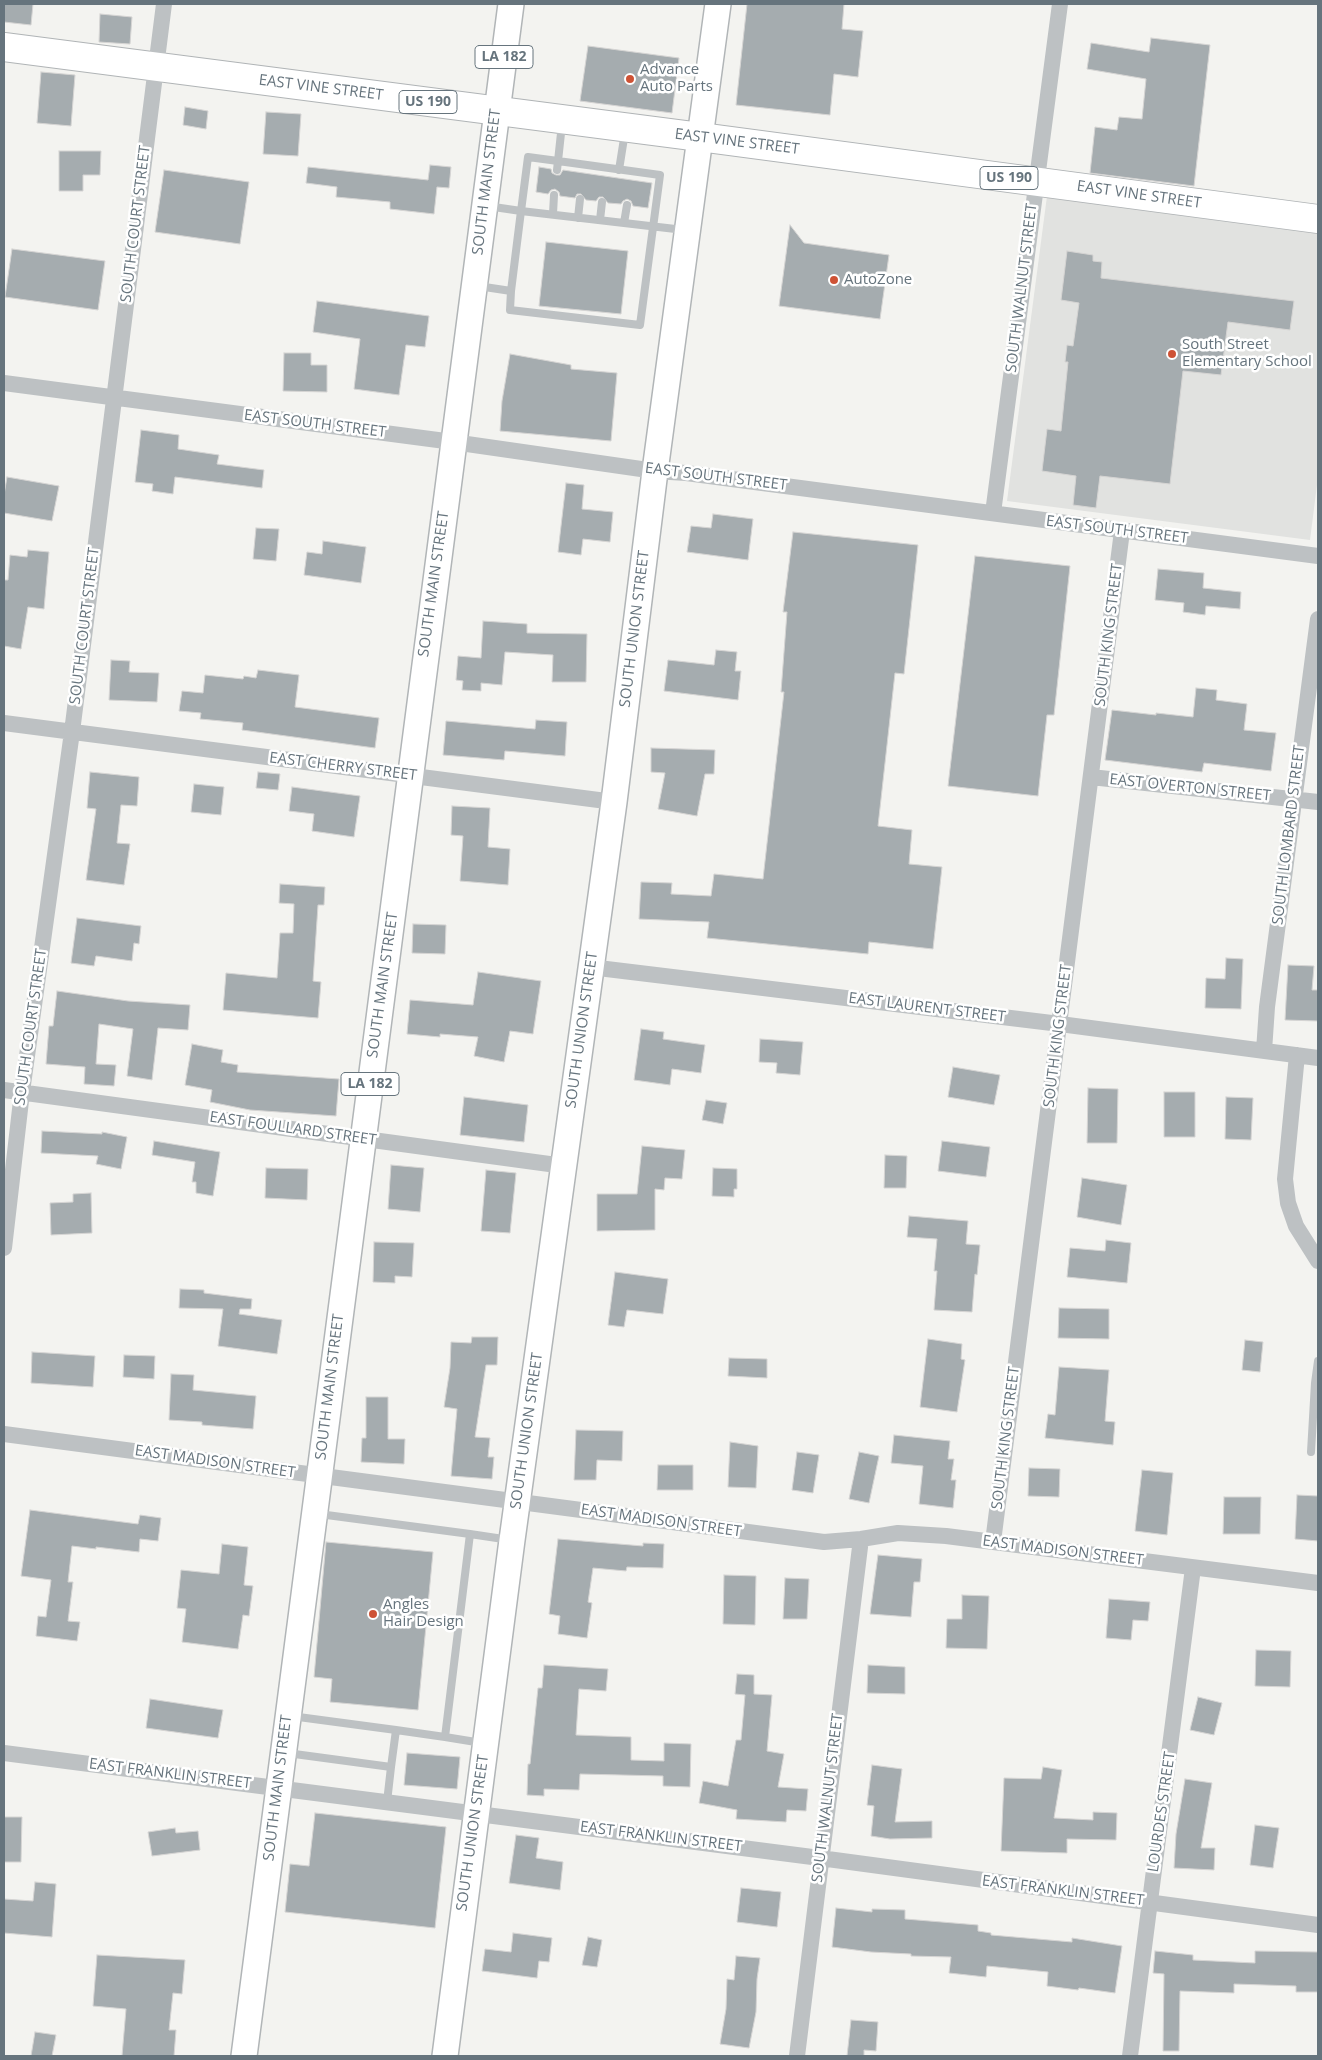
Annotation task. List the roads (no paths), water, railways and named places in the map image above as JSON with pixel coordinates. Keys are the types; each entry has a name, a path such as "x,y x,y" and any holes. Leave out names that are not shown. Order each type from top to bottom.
{"highway":[{"name":"US 190","path":"4,47 156,67"},
{"name":"EAST VINE STREET","path":"156,67 700,136 1318,219"}],"main road":[{"name":"SOUTH MAIN STREET","path":"244,2056 282,1752 511,4"},
{"name":"SOUTH UNION STREET","path":"445,2056 484,1743 614,802 655,470 718,4"}],"street":[{"name":"SOUTH COURT STREET","path":"4,1248 22,1092 72,732 164,4"},
{"name":"SOUTH WALNUT STREET","path":"993,514 1060,4"},
{"name":"EAST SOUTH STREET","path":"4,383 1318,556"},
{"name":"SOUTH KING STREET","path":"993,1542 1122,531"},
{"name":"SOUTH LOMBARD STREET","path":"1264,1051 1267,1007 1318,619"},
{"name":"EAST CHERRY STREET","path":"4,723 614,802"},
{"name":"EAST OVERTON STREET","path":"1091,777 1318,802"},
{"name":"EAST LAURENT STREET","path":"590,967 1297,1055"},
{"path":"1318,1058 1297,1055 1288,1131 1285,1179 1288,1203 1296,1226 1318,1261"},
{"name":"EAST FOULLARD STREET","path":"4,1090 564,1166"},
{"name":"EAST MADISON STREET","path":"4,1434 824,1542 898,1533 993,1542 1318,1583"},
{"name":"SOUTH WALNUT STREET","path":"796,2056 861,1539"},
{"name":"LOURDES STREET","path":"1130,2056 1193,1568"},
{"name":"EAST FRANKLIN STREET","path":"4,1752 1318,1925"}],"lane":[{"path":"558,166 563,120"},
{"path":"619,170 626,127"},
{"path":"528,157 558,166 583,169 606,168 660,175 640,325 510,310 528,157"},
{"path":"605,176 606,168"},
{"path":"631,180 632,171"},
{"path":"553,214 554,195"},
{"path":"578,218 580,199"},
{"path":"600,220 602,202"},
{"path":"624,223 628,205"},
{"path":"484,206 688,230"},
{"path":"474,286 512,291"},
{"path":"1311,1452 1318,1361"},
{"path":"314,1513 512,1540"},
{"path":"445,1737 470,1534"},
{"path":"287,1716 484,1743"},
{"path":"387,1802 396,1730"},
{"path":"282,1752 391,1767"}],"place":[{"name":"Advance Auto Parts","path":"630,79"},
{"name":"AutoZone","path":"834,280"},
{"name":"South Street Elementary School","path":"1172,354"},
{"name":"Angles Hair Design","path":"373,1614"}]}
